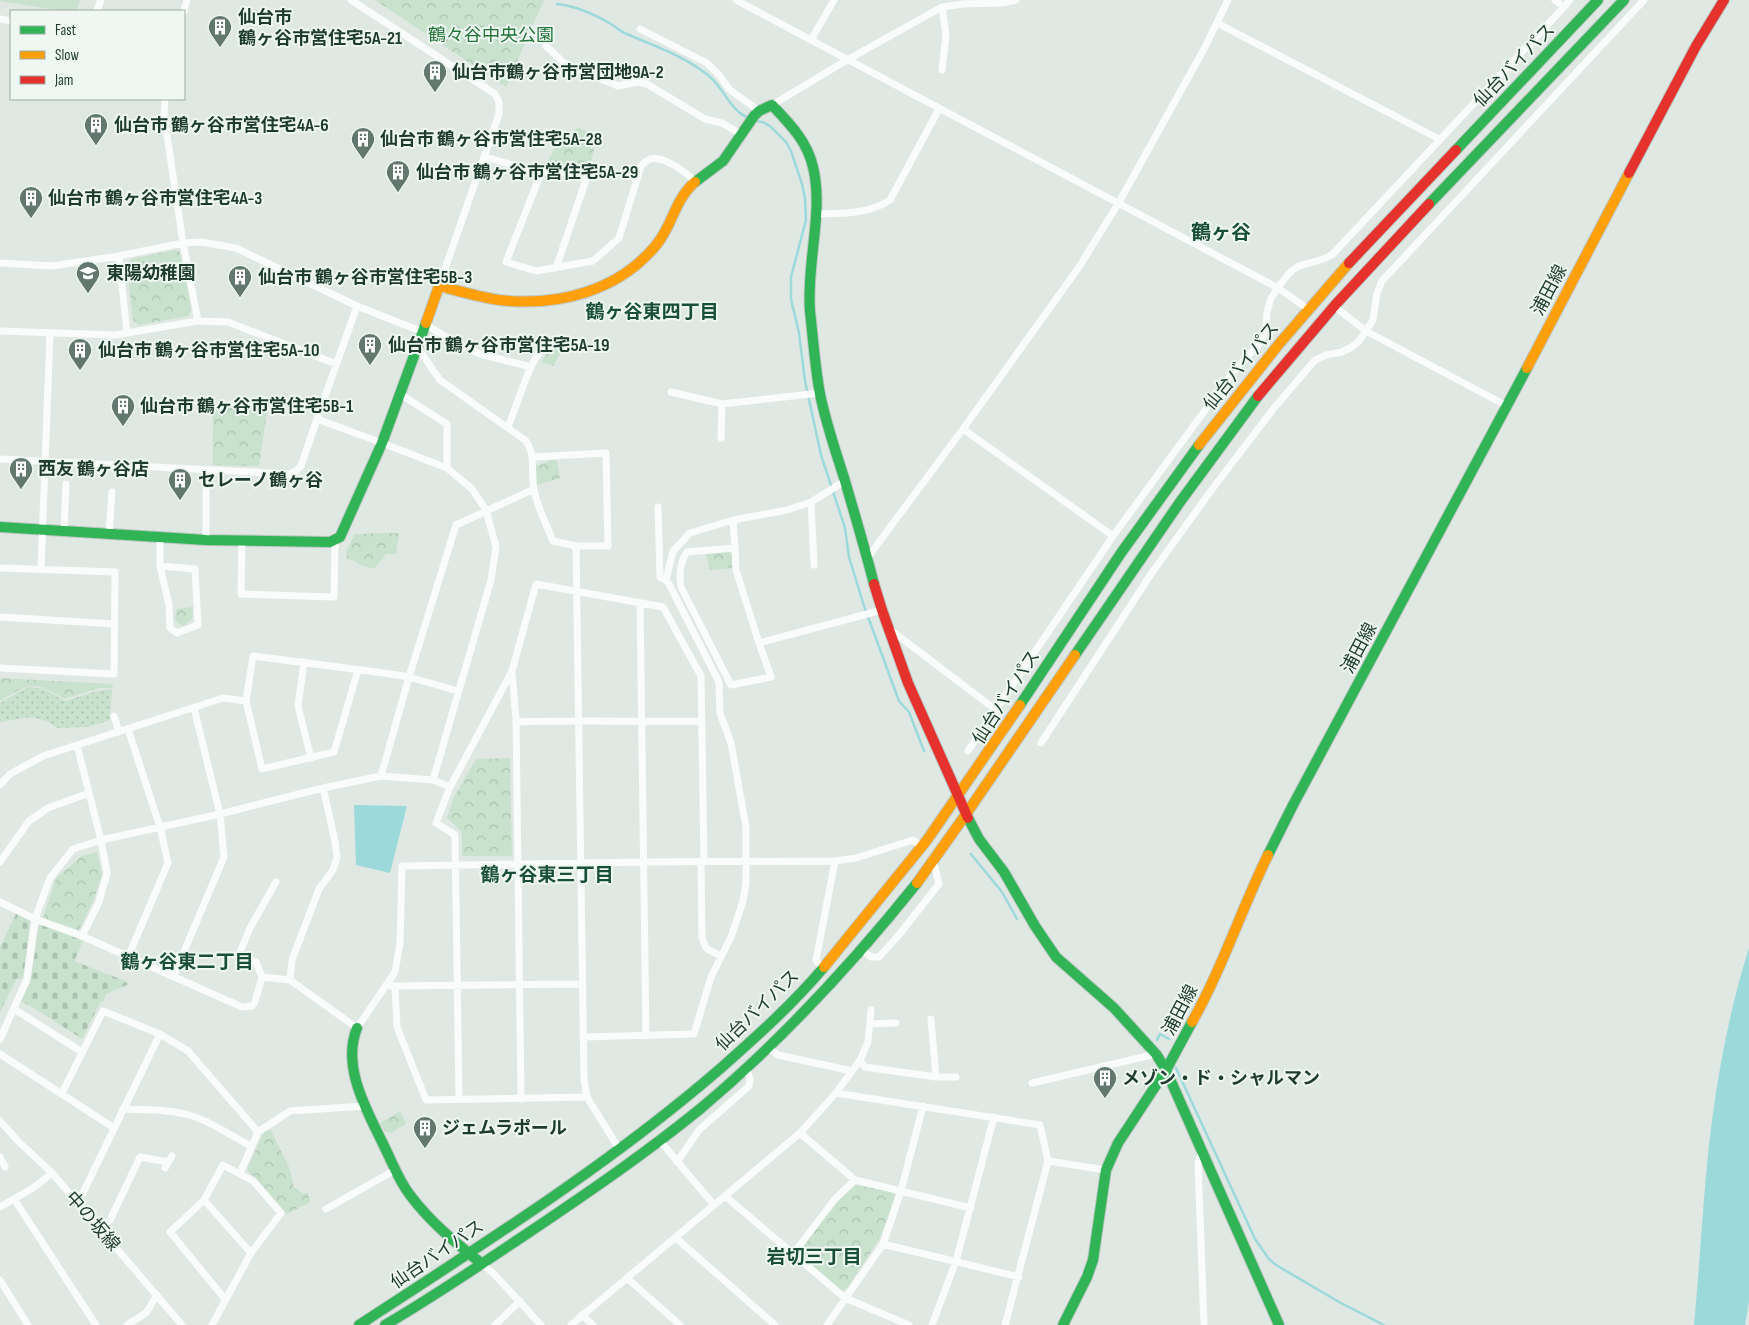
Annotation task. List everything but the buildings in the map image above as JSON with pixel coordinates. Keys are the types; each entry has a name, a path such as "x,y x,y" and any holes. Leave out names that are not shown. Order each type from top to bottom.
{"main road":[{"name":"仙台バイパス","path":"359,1325 575,1182 619,1149 697,1088 800,994 822,970 922,847 975,774 1094,594 1195,450 1239,392 1308,309 1447,158 1598,0"},
{"name":"仙台バイパス","path":"386,1325 597,1188 660,1141 723,1089 812,1004 903,900 966,815 1113,596 1235,426 1334,306 1474,155 1624,0"},
{"name":"浦田線","path":"1063,1325 1087,1277 1093,1260 1106,1170 1118,1143 1166,1070 1207,996 1249,894 1285,821 1507,406 1696,46 1724,0"},
{"path":"0,527 206,540 336,541 340,537 382,442 439,286 490,298 517,301 572,296 597,290 647,255 663,235 685,192 695,182 725,160 748,123 757,113 772,105 797,131 806,147 813,166 816,184 809,284 813,394 845,481 882,610 908,683 966,815 979,839 1004,872 1035,926 1056,957 1114,1008 1156,1054 1166,1070 1279,1325"},
{"path":"357,1028 351,1056 356,1081 365,1106 395,1170 412,1198 482,1264"}],"street":[{"path":"351,0 495,94 499,102 499,114 485,157 439,286"},
{"path":"736,0 1278,288 1308,309"},
{"path":"811,40 834,0"},
{"path":"772,105 847,60 942,7 963,4 1002,3 1016,0"},
{"path":"868,557 963,429 1079,267 1118,204 1218,22 1228,0"},
{"path":"1555,0 1564,7"},
{"path":"968,751 1113,536 1233,372 1260,343 1266,328 1266,312 1271,298 1288,274 1298,267 1322,261 1332,256 1570,0"},
{"path":"1041,743 1153,572 1213,488 1274,408 1315,360 1352,347 1373,320 1377,293 1382,281 1644,0"},
{"path":"942,7 946,35 942,70"},
{"path":"1218,22 1439,139"},
{"path":"640,30 707,63 729,89 757,113"},
{"path":"546,46 564,63 618,86 638,82 647,84 704,119 722,123 741,134"},
{"path":"164,100 164,115 183,243 198,321"},
{"path":"815,214 863,212 890,200 939,109"},
{"path":"485,157 541,173 589,172 556,268"},
{"path":"541,173 506,262 536,271 593,261 619,238 641,166 650,159 663,159 688,174 695,182"},
{"path":"0,263 52,266 119,256 183,243 201,242 236,248 357,306 424,328 480,354 531,367"},
{"path":"119,256 127,333"},
{"path":"0,459 206,471 289,474 296,471 301,466 357,306"},
{"path":"1334,306 1366,331 1507,406"},
{"path":"0,331 115,335 198,321 228,322 336,364"},
{"path":"42,569 50,333"},
{"path":"508,428 531,367 541,350 555,343 564,345"},
{"path":"417,347 440,380 525,440 529,445 533,458 534,489 553,541 576,546 608,546 606,453 533,458"},
{"path":"671,392 722,404 813,394"},
{"path":"400,394 447,424 446,468"},
{"path":"721,438 722,404"},
{"path":"317,419 382,442 446,468 472,488 486,510 496,547 491,580 433,780"},
{"path":"963,429 1113,536"},
{"path":"206,471 206,540"},
{"path":"666,580 673,551 690,533 733,520 787,510 811,502 845,481"},
{"path":"64,531 66,484"},
{"path":"382,776 409,677 456,525 534,489"},
{"path":"66,495 75,495"},
{"path":"110,534 112,495 120,498"},
{"path":"811,502 814,566"},
{"path":"583,1037 694,1034 711,977 731,937 743,901 746,883 746,827 730,744 720,713 719,682 666,580 660,577 658,507"},
{"path":"733,520 736,570 771,677 731,685 681,587 680,577 683,558 687,552 734,548"},
{"path":"160,537 160,566 169,605 170,628 178,633 198,625 194,569 160,566"},
{"path":"242,540 241,594 334,597 336,541"},
{"path":"576,546 584,1080 586,1097 619,1149"},
{"path":"814,547 823,547"},
{"path":"0,568 115,572 114,674 0,668"},
{"path":"459,1100 456,835 436,823 450,787 512,671 536,584 663,607 701,676 702,938 706,948 720,956"},
{"path":"1080,584 1094,594"},
{"path":"640,603 646,1036"},
{"path":"759,643 882,610"},
{"path":"0,617 115,624"},
{"path":"888,628 996,710"},
{"path":"358,670 334,752 262,769 246,701 253,656 304,662 409,677 458,691"},
{"path":"304,662 298,706 311,758"},
{"path":"512,671 516,722 521,1099"},
{"path":"0,785 10,774 43,756 222,698 246,701"},
{"path":"174,975 224,857 220,814 194,708"},
{"path":"114,716 119,732"},
{"path":"516,722 578,720 702,721"},
{"path":"128,729 160,826 168,863 128,957"},
{"path":"77,745 101,840 106,873 99,902 82,936"},
{"path":"0,1039 27,979 35,919 50,878 73,849 101,840 160,826 382,776 433,780 450,787"},
{"path":"290,980 292,960 319,889 333,870 337,858 336,841 323,788"},
{"path":"0,862 29,821 48,808 89,793"},
{"path":"262,977 290,980 357,1028 395,972 400,943 402,866 835,861 856,858 913,840 922,847"},
{"path":"861,949 871,957 878,958 898,936 939,884 933,860"},
{"path":"822,970 816,960 835,861"},
{"path":"0,902 35,919 82,936 174,975 242,1007 252,1006 256,1002 262,977 256,962 238,957 250,928 276,882"},
{"path":"386,986 582,984"},
{"path":"394,986 397,1027 426,1100 586,1097"},
{"path":"14,1009 82,1052"},
{"path":"571,1325 800,1133 836,1093 860,1060 868,1042 871,1010"},
{"path":"62,1093 103,1011 160,1034 188,1052 258,1132"},
{"path":"870,1024 896,1023"},
{"path":"929,1024 936,1077"},
{"path":"78,1203 160,1034"},
{"path":"767,1047 778,1055 852,1071"},
{"path":"0,1054 114,1128"},
{"path":"1032,1083 1156,1054"},
{"path":"860,1060 865,1067 936,1077 956,1077"},
{"path":"677,1162 699,1130 749,1086 750,1078 746,1068"},
{"path":"836,1093 1040,1125 1048,1161 1005,1325"},
{"path":"240,1172 258,1132 290,1112 365,1106"},
{"path":"827,1325 883,1244 901,1191 923,1106"},
{"path":"123,1109 172,1111 189,1115 204,1120 251,1146"},
{"path":"932,1325 956,1262 994,1118"},
{"name":"中の坂線","path":"0,1121 52,1173 182,1325"},
{"path":"800,1133 855,1180 971,1208"},
{"path":"660,1141 714,1205"},
{"path":"1202,1151 1198,1163 1204,1325"},
{"path":"0,1157 5,1167"},
{"path":"100,1229 110,1220 140,1157 168,1162"},
{"path":"1048,1161 1106,1170"},
{"path":"212,1325 251,1253 281,1213 253,1180 224,1165 204,1200 170,1232 225,1299"},
{"path":"326,1209 395,1170"},
{"path":"0,1207 33,1188 52,1173"},
{"path":"793,1254 835,1199 855,1180"},
{"path":"725,1196 845,1298 909,1325"},
{"path":"14,1199 96,1325"},
{"path":"204,1200 251,1253"},
{"path":"676,1238 775,1325"},
{"path":"883,1244 1019,1277"},
{"path":"482,1264 493,1272 541,1325"},
{"path":"627,1278 680,1325"},
{"path":"0,1280 28,1325"},
{"path":"127,1325 146,1313 157,1295"},
{"path":"495,1325 520,1301"},
{"path":"582,1315 592,1325"}],"green space":[{"path":"80,0 77,10 56,10 0,1"},
{"name":"鶴々谷中央公園","path":"375,0 544,0 506,87"},
{"path":"578,128 591,133 596,139 589,146 594,150 590,166 545,166 560,139"},
{"path":"174,250 180,252 191,306 189,316 138,325 133,320 127,266 132,259"},
{"path":"555,346 563,348 553,366 541,362 549,350"},
{"path":"218,404 231,404 267,412 259,466 213,465 213,409"},
{"path":"552,460 557,461 560,478 537,485 536,466"},
{"path":"399,533 396,554 386,554 375,568 366,567 347,559 346,552 355,534"},
{"path":"727,551 733,555 733,568 710,570 706,554"},
{"path":"193,607 192,619 183,626 175,621 176,609"},
{"path":"0,678 112,684 113,688 99,688 64,699 45,689 32,686 25,687 0,701"},
{"path":"30,687 44,689 65,701 97,691 112,689 110,720 88,727 58,728 47,721 31,717 0,722 0,703"},
{"path":"510,758 512,856 462,856 462,832 447,818 454,797 476,759"},
{"path":"97,852 102,875 94,899 79,930 43,918 56,878 82,856"},
{"path":"17,912 26,916 30,922 24,971 22,979 17,978 0,1012 0,947"},
{"path":"43,924 83,941 74,961 128,982 127,985 106,994 82,1039 21,1001 30,983 39,926"},
{"path":"400,1111 406,1124 390,1133 385,1131 380,1123"},
{"path":"270,1129 289,1167 294,1187 303,1194 308,1193 310,1202 287,1214 247,1169 264,1132"},
{"path":"855,1185 892,1191 895,1195 880,1238 848,1287 841,1291 798,1253 799,1249 839,1200"}],"water":[{"path":"354,805 407,806 390,873 356,865"},
{"path":"1749,948 1749,1301 1745,1325 1694,1325 1713,1110 1722,1055 1734,1001"}],"waterway":[{"path":"557,4 591,14 625,33 670,52 690,63 709,76 732,105 742,115 749,118"},
{"path":"754,120 771,127 786,142 802,184 806,220 791,277 791,299 799,333 805,381 821,455 845,528 849,557 864,606 899,701 909,712 924,751"},
{"path":"971,854 1002,892 1017,919"},
{"path":"1157,1040 1160,1034 1169,1039"},
{"path":"1176,1068 1255,1239 1269,1259 1339,1302 1384,1325"}],"traffic: fast":[{"path":"1456,150 1598,0"},
{"path":"1429,204 1624,0"},
{"path":"695,182 723,161 754,116 759,111 772,105 791,126 807,149 813,167 817,202 809,293 818,384 828,427 874,584"},
{"path":"0,527 206,540 330,542 340,537 382,443 426,323"},
{"path":"1268,855 1527,368"},
{"path":"1075,655 1180,502 1258,396"},
{"path":"1020,705 1121,553 1199,445"},
{"path":"968,818 979,839 1004,872 1035,926 1056,957 1114,1008 1156,1054 1166,1070 1279,1325"},
{"path":"385,1325 459,1279 574,1202 638,1157 700,1109 759,1057 814,1001 867,943 917,883"},
{"path":"359,1325 590,1171 635,1138 748,1044 787,1007 824,967"},
{"path":"1063,1325 1087,1277 1093,1260 1106,1170 1118,1143 1166,1070 1192,1022"},
{"path":"357,1028 353,1043 352,1059 354,1074 364,1105 399,1178 406,1190 426,1214 482,1264"}],"traffic: slow":[{"path":"1527,368 1629,173"},
{"path":"426,323 439,286 476,296 521,302 565,298 606,284 625,274 657,244 678,204 695,182"},
{"path":"1199,445 1279,344 1349,263"},
{"path":"917,883 1075,655"},
{"path":"824,967 927,840 1020,705"},
{"path":"1192,1022 1213,981 1268,855"}],"traffic: jam":[{"path":"1629,173 1696,46 1724,0"},
{"path":"1349,263 1456,150"},
{"path":"1258,396 1336,304 1429,204"},
{"path":"874,584 908,683 968,818"}],"place":[{"name":"仙台市 鶴ヶ谷市営住宅5A-21","path":"220,48"},
{"name":"仙台市鶴ヶ谷市営団地9A-2","path":"435,93"},
{"name":"仙台市 鶴ヶ谷市営住宅4A-6","path":"96,146"},
{"name":"仙台市 鶴ヶ谷市営住宅5A-28","path":"363,160"},
{"name":"仙台市 鶴ヶ谷市営住宅5A-29","path":"398,193"},
{"name":"仙台市 鶴ヶ谷市営住宅4A-3","path":"31,219"},
{"name":"東陽幼稚園","path":"88,294"},
{"name":"仙台市 鶴ヶ谷市営住宅5B-3","path":"240,298"},
{"name":"仙台市 鶴ヶ谷市営住宅5A-19","path":"370,366"},
{"name":"仙台市 鶴ヶ谷市営住宅5A-10","path":"80,371"},
{"name":"仙台市 鶴ヶ谷市営住宅5B-1","path":"123,427"},
{"name":"西友 鶴ヶ谷店","path":"21,490"},
{"name":"セレーノ鶴ヶ谷","path":"180,501"},
{"name":"メゾン・ド・シャルマン","path":"1105,1099"},
{"name":"ジェムラポール","path":"425,1149"}],"district":[{"name":"鶴ヶ谷","path":"1221,232"},
{"name":"鶴ヶ谷東四丁目","path":"652,311"},
{"name":"鶴ヶ谷東三丁目","path":"547,874"},
{"name":"鶴ヶ谷東二丁目","path":"187,961"},
{"name":"岩切三丁目","path":"814,1256"}]}
